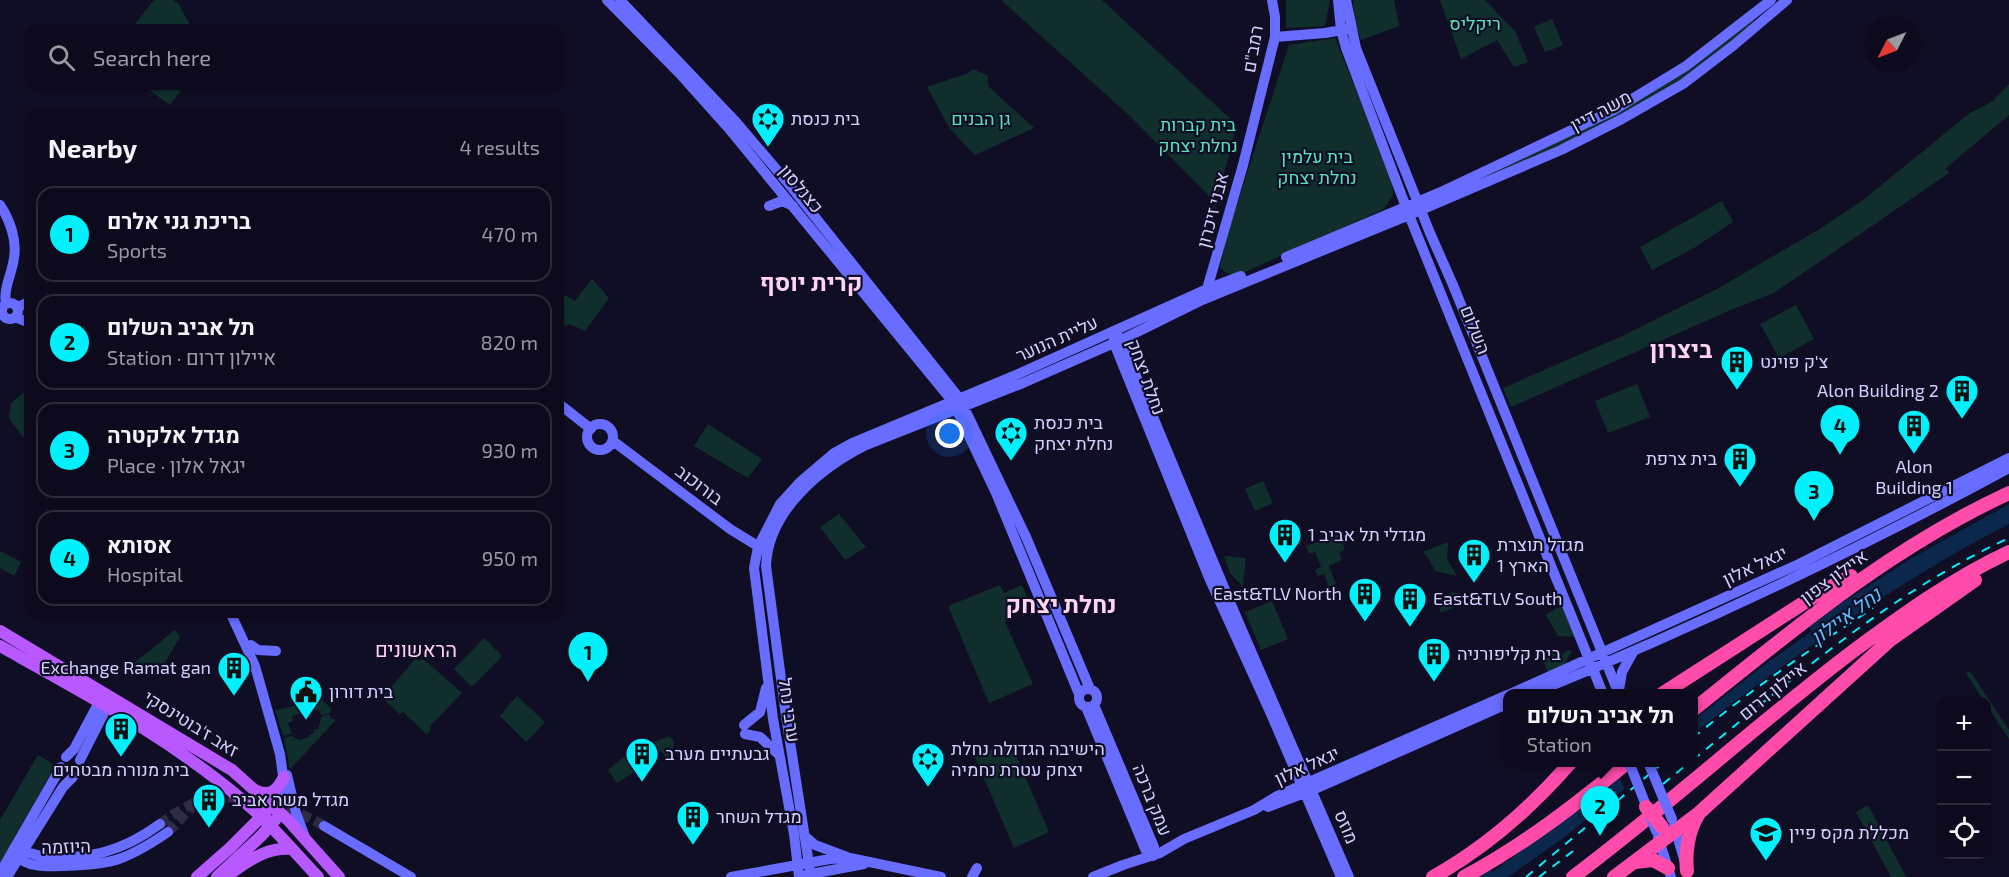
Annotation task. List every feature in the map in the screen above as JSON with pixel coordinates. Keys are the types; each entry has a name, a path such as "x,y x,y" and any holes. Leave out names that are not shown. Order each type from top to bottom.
{"highway":[{"name":"איילון צפון","path":"1698,706 1831,600 1956,518 2009,493"},
{"path":"1668,689 1816,595 1912,545"},
{"path":"1614,877 1633,863 1665,831 1699,813 1890,640 2009,554"},
{"name":"איילון דרום","path":"1573,877 1810,684 1881,630 1966,575 2009,554"},
{"path":"1433,877 1485,845 1540,797 1567,767"},
{"path":"1464,877 1542,830 1623,767"},
{"path":"1646,807 1665,831"},
{"path":"1688,874 1690,836 1699,813"},
{"path":"1633,863 1653,860 1670,873"}],"main road":[{"name":"זאב ז'בוטינסקי","path":"0,631 222,783 261,817 318,877"},
{"name":"זאב ז'בוטינסקי","path":"0,646 232,770 272,804 339,877"},
{"path":"257,791 265,794 271,793 284,777"},
{"path":"197,877 272,804"},
{"path":"217,877 271,827 276,817 272,804"},
{"path":"224,877 262,853 276,849 292,849"}],"street":[{"name":"כצנלסון","path":"607,0 687,82 959,405"},
{"name":"כצנלסון","path":"620,0 690,72 766,157 959,405"},
{"name":"רמב\"ם","path":"1259,104 1275,37 1272,0"},
{"name":"השלום","path":"1338,0 1346,30 1356,48 1617,689"},
{"name":"השלום","path":"1346,0 1346,48 1408,210 1601,689"},
{"name":"משה דיין","path":"1444,195 1614,110 1686,66 1771,0"},
{"name":"משה דיין","path":"1408,210 1562,150 1664,95 1683,84 1734,45 1787,0"},
{"path":"1275,37 1346,30"},
{"path":"1325,33 1337,38 1346,48"},
{"name":"אבני זיכרון","path":"1207,289 1259,104"},
{"path":"1412,188 1425,195 1444,195"},
{"path":"1389,212 1398,202 1401,189"},
{"path":"1430,233 1431,215 1444,195"},
{"path":"769,206 782,201 794,207"},
{"path":"0,205 9,224 15,246 5,294 13,310 24,318"},
{"name":"עליית הנוער","path":"1116,338 1207,289 1389,212 1408,210"},
{"name":"עליית הנוער","path":"763,549 794,500 823,470 844,456 1408,210"},
{"path":"13,310 24,304"},
{"name":"נחלת יצחק","path":"1116,338 1307,788"},
{"path":"959,405 1026,537 1090,689 1096,695 1090,706 1079,702 1079,694 1020,547 959,405"},
{"path":"564,408 591,429"},
{"path":"596,425 605,425 612,432 613,441 603,450 593,448 588,438 591,429 596,425"},
{"name":"בורוכוב","path":"613,441 730,529 763,549"},
{"name":"יגאל אלון","path":"1520,689 1799,564 2009,458"},
{"name":"יגאל אלון","path":"1542,689 1634,652 1809,570 2009,468"},
{"name":"ערבי נחל","path":"763,549 754,568 778,754 794,834 799,873"},
{"name":"ערבי נחל","path":"763,549 811,872"},
{"path":"234,618 255,666 280,754 284,777 281,793 272,804"},
{"path":"235,618 264,669 273,725"},
{"path":"1565,668 1578,655 1579,636"},
{"path":"251,645 258,650 276,651"},
{"path":"1620,689 1622,672 1634,652"},
{"path":"1578,675 1601,689"},
{"path":"768,679 760,712 745,729 765,740 778,754"},
{"path":"1079,694 1083,690 1090,689"},
{"name":"יגאל אלון","path":"1093,877 1254,810 1281,803 1307,788 1503,697"},
{"path":"0,873 37,829 63,787 81,770 80,760 108,704"},
{"path":"7,877 63,762 108,704"},
{"name":"עמק ברכה","path":"1090,706 1151,851"},
{"name":"יגאל אלון","path":"1307,788 1503,706"},
{"path":"280,754 306,841"},
{"path":"63,762 72,756 80,760"},
{"path":"63,762 65,775 74,777"},
{"path":"1631,767 1646,807"},
{"path":"1649,767 1665,831 1670,873"},
{"name":"מוזס","path":"1307,788 1341,877"},
{"name":"מוזס","path":"1307,788 1349,877"},
{"path":"324,826 411,877"},
{"name":"היוזמה","path":"164,828 139,850 116,860 56,866 31,865 19,853 48,856 111,852 164,828"},
{"path":"37,829 36,844 41,852 48,856"},
{"path":"1665,831 1688,874"},
{"path":"807,838 815,845 850,858 941,877"},
{"path":"811,872 850,858"},
{"path":"731,877 811,872 870,862"},
{"path":"7,877 31,865"},
{"path":"824,877 838,867"}],"green space":[{"path":"154,0 173,0 178,3 190,24 135,24"},
{"name":"בית קברות נחלת יצחק","path":"1001,0 1102,0 1237,125 1216,203 1131,117"},
{"path":"1286,0 1330,0 1325,26 1286,28"},
{"path":"1353,0 1394,0 1399,26 1361,40 1355,23"},
{"name":"ריקליס","path":"1440,0 1485,0 1515,31 1528,62 1514,67 1497,40 1461,59"},
{"path":"1552,19 1563,45 1545,52 1534,27"},
{"path":"1754,21 1755,23 1682,80 1561,148 1489,176 1558,141 1748,22"},
{"name":"בית עלמין נחלת יצחק","path":"1335,38 1392,178 1393,195 1384,209 1245,272 1235,274 1225,272 1220,267 1227,235 1289,45"},
{"name":"גן הבנים","path":"973,69 988,76 988,86 1034,128 975,155 950,129 927,87 966,74"},
{"path":"2009,84 2009,115 1946,168 1949,173 1774,293 1511,407 1503,388 1620,337 1717,289 1818,230 1863,200 1970,113 1993,101"},
{"path":"149,90 181,90 170,105"},
{"path":"1722,201 1733,222 1694,248 1652,270 1640,247"},
{"path":"592,279 609,298 585,331 570,324 564,326 564,295 575,301"},
{"path":"1796,305 1814,339 1779,358 1760,324"},
{"path":"1637,384 1650,417 1608,433 1595,401"},
{"path":"24,392 24,437 9,418 11,403"},
{"path":"708,424 762,459 748,478 694,446"},
{"path":"1263,481 1273,503 1255,511 1245,489"},
{"path":"839,514 866,547 845,560 820,527"},
{"path":"1339,534 1345,550 1339,552 1342,560 1329,566 1336,584 1329,587 1324,574 1318,576 1315,570 1321,567 1315,552 1309,554 1306,546"},
{"path":"1448,542 1447,559 1457,576 1435,571 1423,552"},
{"path":"0,551 21,562 14,576 0,568"},
{"path":"1224,556 1246,558 1243,587 1230,573"},
{"path":"1000,585 1004,593 1022,585 1030,604 1012,612 1014,617 1005,622 1033,684 989,703 948,606"},
{"path":"1452,592 1461,593 1464,603 1441,613 1436,601"},
{"path":"1272,601 1288,639 1261,650 1245,612"},
{"path":"1563,604 1574,637 1558,636 1546,615"},
{"path":"175,630 180,637 157,676 134,663"},
{"path":"484,638 502,656 472,687 454,669"},
{"path":"1549,649 1558,657 1568,650 1572,651 1564,665 1548,672 1538,650"},
{"path":"415,659 427,662 462,693 430,726 431,729 427,735 403,712 400,714 382,698"},
{"path":"1970,671 1987,697 1981,697 1966,673"},
{"path":"317,696 332,709 329,713 321,715 319,710 312,709 292,716 293,721 288,723 292,734 283,735 275,709 310,702"},
{"path":"517,696 545,722 526,742 500,716"},
{"path":"1991,703 2009,730 2009,739 1991,711"},
{"path":"329,714 336,720 290,769 284,738 292,736 300,740 309,737 314,733 313,730 318,729 322,716"},
{"path":"670,736 674,742 673,755 666,758 658,750 645,765 617,783 608,770 637,750"},
{"path":"1010,742 1049,832 1014,848 975,757"},
{"path":"38,755 53,764 50,775 0,863 0,820"},
{"path":"1868,805 1906,877 1891,877 1856,812"}],"water":[{"name":"נחל איילון","path":"2009,504 2009,524 1967,546 1886,595 1769,676 1698,730 1698,717 1812,631 1809,627 1910,559"},
{"path":"1632,767 1651,767 1562,839 1508,877 1472,877 1490,868 1493,872"}],"pier":[{"path":"1625,767 1653,767 1625,790 1617,773"}],"tunnel":[{"path":"160,824 194,803 218,797 233,797 266,803 299,813 324,826"},
{"path":"168,832 192,807"}],"railway":[{"path":"1698,756 1844,639 1924,584 2009,538"},
{"path":"1698,734 1804,654 1873,608"},
{"path":"1526,877 1658,767"},
{"path":"1663,784 1684,767"},
{"path":"1539,877 1573,851"}],"place":[{"name":"בית כנסת","path":"768,148"},
{"name":"צ'ק פוינט","path":"1737,391"},
{"name":"Alon Building 2","path":"1962,420"},
{"name":"אסותא","path":"1840,455"},
{"name":"Alon Building 1","path":"1914,455"},
{"name":"בית כנסת נחלת יצחק","path":"1011,462"},
{"name":"בית צרפת","path":"1740,488"},
{"name":"מגדל אלקטרה","path":"1814,521"},
{"name":"מגדלי תל אביב 1","path":"1285,564"},
{"name":"מגדל תוצרת הארץ 1","path":"1474,584"},
{"name":"East&TLV North","path":"1365,623"},
{"name":"East&TLV South","path":"1410,628"},
{"name":"בריכת גני אלרם","path":"588,682"},
{"name":"בית קליפורניה","path":"1434,683"},
{"name":"Exchange Ramat gan","path":"234,697"},
{"name":"בית דורון","path":"306,721"},
{"name":"בית מנורה מבטחים","path":"121,758"},
{"name":"גבעתיים מערב","path":"642,783"},
{"name":"הישיבה הגדולה נחלת יצחק עטרת נחמיה","path":"928,788"},
{"name":"מגדל משה אביב","path":"209,829"},
{"name":"תל אביב השלום","path":"1600,836"},
{"name":"מגדל השחר","path":"693,846"},
{"name":"מכללת מקס פיין","path":"1766,862"}],"district":[{"name":"קרית יוסף","path":"811,283"},
{"name":"ביצרון","path":"1681,350"},
{"name":"נחלת יצחק","path":"1061,605"},
{"name":"הראשונים","path":"416,650"}]}
